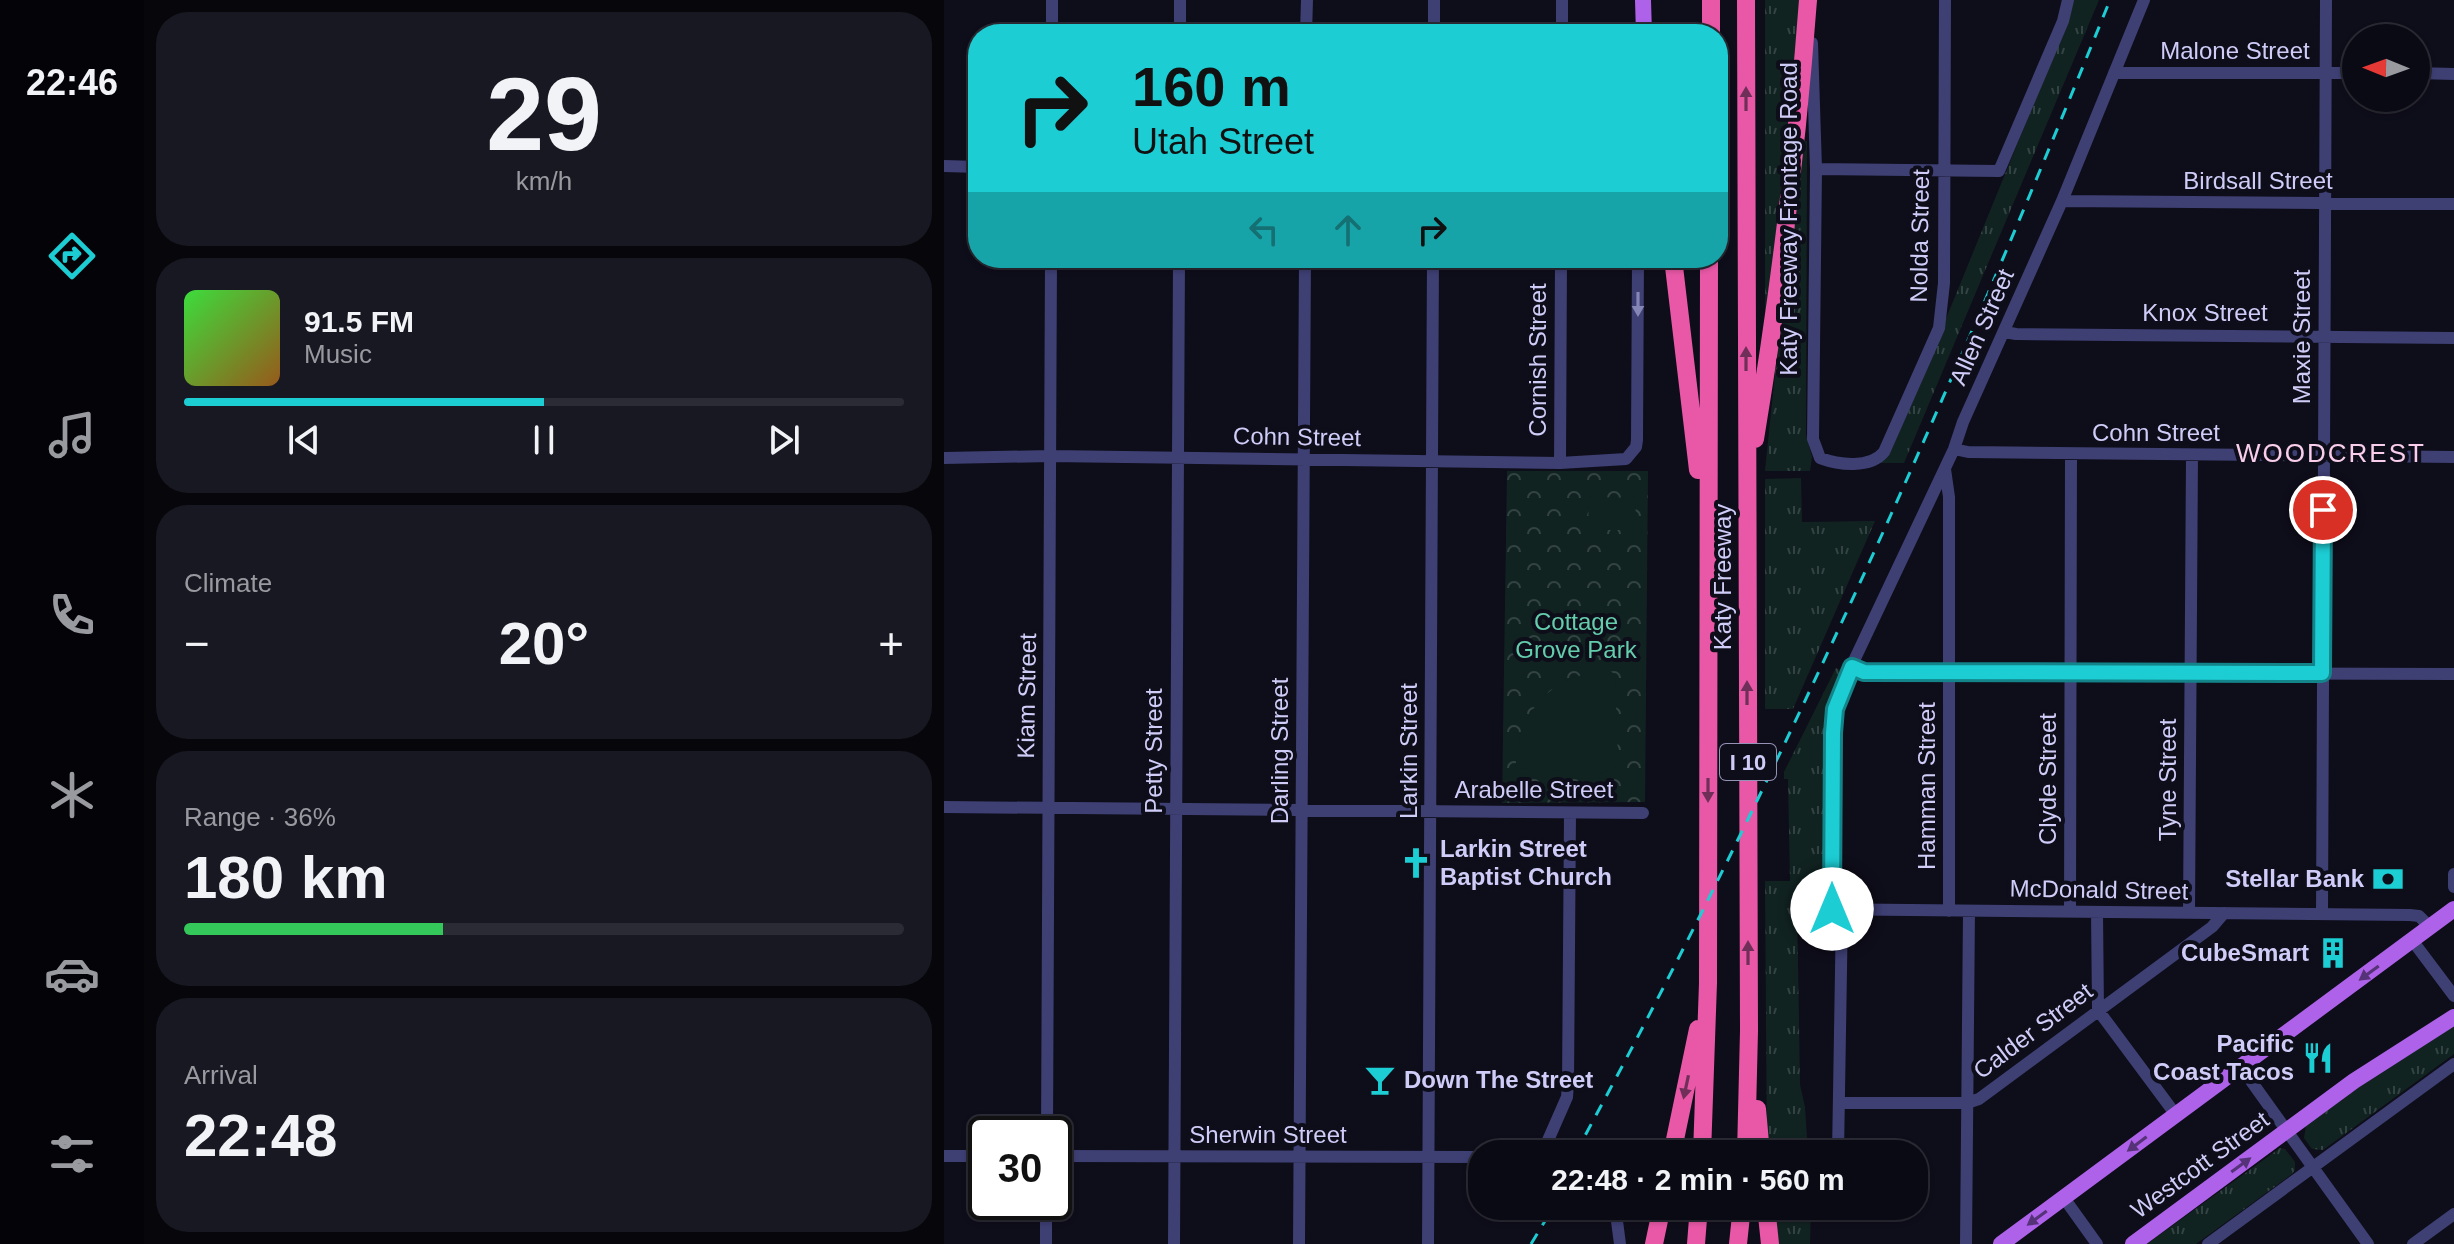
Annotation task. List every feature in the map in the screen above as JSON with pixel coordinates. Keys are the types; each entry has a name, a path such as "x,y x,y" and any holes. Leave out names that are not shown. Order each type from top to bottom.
{"highway":[{"path":"1711,0 1711,24"},
{"name":"Katy Freeway","path":"1746,0 1749,1031 1746,1140"},
{"path":"1747,493 1772,336 1810,0"},
{"path":"1674,268 1708,544"},
{"name":"Katy Freeway","path":"1702,1140 1708,983 1709,268"},
{"path":"1675,1140 1708,983"},
{"path":"1749,1031 1760,1140"},
{"path":"1654,1244 1659,1220"},
{"path":"1696,1244 1698,1220"},
{"path":"1738,1244 1741,1220"},
{"path":"1767,1220 1770,1244"}],"main road":[{"path":"1643,0 1644,24"},
{"path":"2001,1244 2454,908"},
{"name":"Westcott Street","path":"2133,1244 2354,1081 2454,1017"}],"street":[{"path":"1052,0 1052,24"},
{"path":"1180,0 1180,24"},
{"path":"1306,24 1307,0"},
{"path":"1434,0 1434,24"},
{"path":"1562,0 1562,24"},
{"name":"Katy Freeway Frontage Road","path":"1810,0 1816,169 1813,439 1820,458 1834,463 1866,462 1879,458"},
{"name":"Nolda Street","path":"1879,458 1939,328 1944,283 1945,0"},
{"path":"1816,169 1999,171 2063,21 2068,0"},
{"name":"Allen Street","path":"1838,1140 1835,709 1954,449 1963,422 2062,201 2144,0"},
{"name":"Maxie Street","path":"2322,914 2326,0"},
{"name":"Malone Street","path":"2114,73 2342,73"},
{"path":"2430,73 2454,74"},
{"path":"944,166 968,167"},
{"name":"Birdsall Street","path":"2062,201 2454,204"},
{"name":"Kiam Street","path":"1047,1116 1051,268"},
{"name":"Petty Street","path":"1174,1244 1179,268"},
{"name":"Darling Street","path":"1299,1244 1305,268"},
{"name":"Larkin Street","path":"1428,1244 1433,268"},
{"name":"Cornish Street","path":"1560,463 1561,268"},
{"name":"Cohn Street","path":"944,458 1051,456 1560,463 1617,461 1630,456 1637,440 1638,268"},
{"name":"Knox Street","path":"2004,332 2454,338"},
{"name":"Cohn Street","path":"1954,449 2071,454 2454,457"},
{"name":"Clyde Street","path":"2070,912 2071,454"},
{"name":"Tyne Street","path":"2189,913 2192,455"},
{"name":"Hamman Street","path":"1945,469 1949,497 1949,911"},
{"path":"1852,667 1864,672 2454,674"},
{"name":"Arabelle Street","path":"944,807 1643,813"},
{"path":"1548,1140 1567,1097 1568,1084 1570,813"},
{"path":"2454,874 2454,887"},
{"name":"McDonald Street","path":"1811,909 2410,915 2419,916 2430,927"},
{"path":"1966,1244 1969,911"},
{"path":"2097,912 2098,1010 2176,1115"},
{"name":"Calder Street","path":"1839,1103 1967,1103 1979,1099 2212,927 2224,913"},
{"path":"2412,940 2454,996"},
{"path":"2208,1244 2454,1064"},
{"path":"2241,1067 2368,1244"},
{"path":"944,1156 968,1156"},
{"name":"Sherwin Street","path":"1072,1156 1468,1157"},
{"path":"2064,1198 2097,1244"},
{"path":"2413,1244 2454,1214"},
{"path":"1046,1220 1046,1244"},
{"path":"1617,1220 1620,1244"}],"green space":[{"path":"1765,0 1801,0 1772,311 1765,311"},
{"path":"2074,0 2099,0 1904,463 1880,463 1943,326"},
{"path":"1799,141 1807,141 1806,435 1812,457 1810,471 1765,471"},
{"name":"Cottage Grove Park","path":"1507,471 1648,471 1645,802 1502,803"},
{"path":"1801,478 1802,522 1875,521 1793,709 1765,709 1765,479"},
{"path":"1589,497 1636,498 1635,530 1588,530"},
{"path":"1836,668 1844,672 1830,709 1827,737 1825,901 1797,901 1800,1085 1807,1140 1767,1140 1765,881 1790,881 1788,779 1784,779 1784,772"},
{"path":"1598,672 1612,672 1615,676 1616,766 1602,774 1516,768 1521,733 1538,704 1564,682"},
{"path":"2454,1024 2454,1054 2323,1150 2312,1149 2304,1138 2306,1126"},
{"path":"2280,1148 2285,1149 2295,1162 2292,1174 2196,1244 2147,1244"},
{"path":"1772,1220 1811,1220 1810,1244 1775,1244"}],"railway":[{"path":"1582,1140 1722,872 1859,585 1988,294 2110,0"},
{"path":"1531,1244 1546,1220"}],"place":[{"name":"Larkin Street Baptist Church","path":"1416,863"},
{"name":"Stellar Bank","path":"2388,879"},
{"name":"CubeSmart","path":"2333,953"},
{"name":"Pacific Coast Tacos","path":"2318,1058"},
{"name":"Down The Street","path":"1380,1080"}],"district":[{"name":"WOODCREST","path":"2331,453"}],"route":[{"path":"1832,909 1833,733 1835,709 1852,667 1864,672 2322,673 2323,510"}]}
